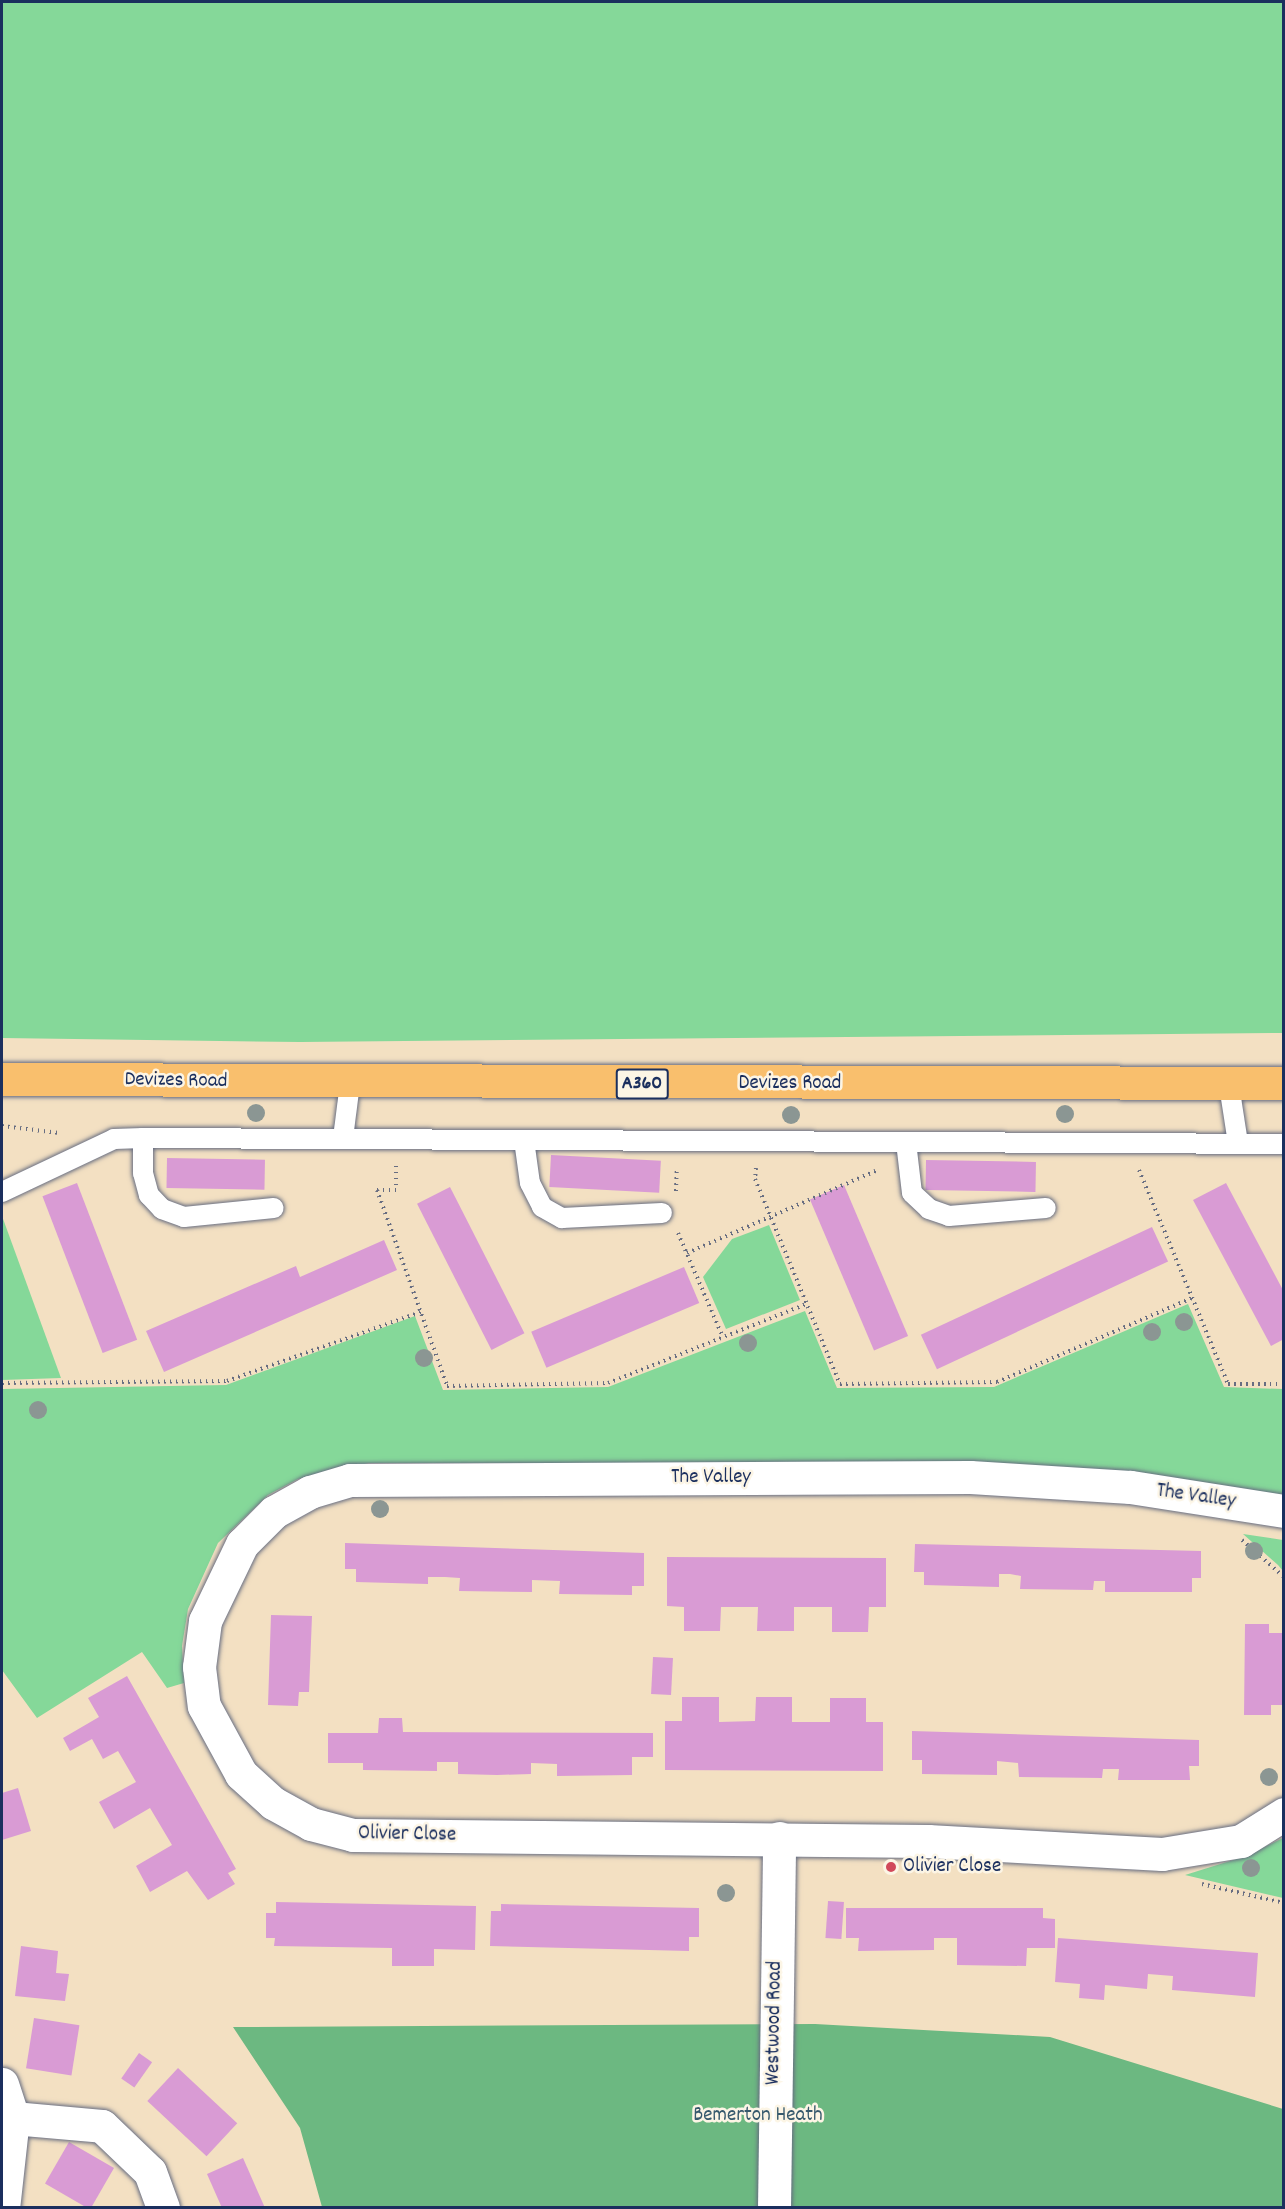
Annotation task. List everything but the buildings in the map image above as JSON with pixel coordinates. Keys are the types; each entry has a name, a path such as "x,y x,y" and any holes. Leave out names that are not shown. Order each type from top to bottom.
{"main road":[{"name":"Devizes Road","path":"2,1079 350,1083 1284,1083"}],"street":[{"name":"The Valley","path":"205,1621 242,1544 274,1512 310,1492 350,1480 970,1477 1130,1487 1284,1511"},
{"name":"Olivier Close","path":"205,1621 199,1666 204,1706 219,1741 241,1774 273,1803 311,1824 353,1835 779,1838 1011,1843 1171,1854 1240,1841 1284,1814"},
{"name":"Westwood Road","path":"774,2208 779,1838"},
{"path":"2,2084 13,2118 3,2208"},
{"path":"13,2118 102,2126 150,2172 162,2208"}],"lane":[{"path":"343,1138 350,1083"},
{"path":"1229,1084 1238,1143"},
{"path":"143,1138 143,1173 149,1195 162,1209 184,1216 274,1208"},
{"path":"2,1192 114,1139 343,1138 757,1142 906,1150 1127,1143 1284,1144"},
{"path":"524,1140 530,1183 542,1207 561,1218 669,1220"},
{"path":"906,1150 912,1193 929,1209 949,1216 1046,1208"}],"path":[{"path":"396,1140 396,1190 377,1190 447,1386 608,1383 722,1335 807,1304"},
{"path":"676,1195 677,1142"},
{"path":"757,1142 755,1179 840,1384 996,1382 1192,1298"},
{"path":"1127,1143 1227,1384 1284,1384"},
{"path":"687,1253 770,1216 906,1150"},
{"path":"669,1220 687,1253 722,1335"},
{"path":"2,1383 227,1381 421,1312"},
{"path":"1171,1854 1181,1879 1284,1904"}],"green space":[{"path":"2,2 1283,2 1283,1033 300,1042 2,1038"},
{"path":"2,1216 61,1378 2,1380"},
{"path":"769,1225 800,1300 726,1329 703,1277 732,1239"},
{"path":"1188,1304 1224,1387 1283,1389 1283,1496 796,1463 369,1463 298,1479 268,1495 218,1543 188,1609 182,1646 184,1683 167,1688 142,1652 37,1718 2,1670 2,1389 226,1385 415,1316 443,1390 608,1387 805,1311 837,1388 994,1387"},
{"path":"1243,1534 1283,1540 1283,1571 1278,1565"},
{"path":"1283,1838 1283,1898 1185,1875 1246,1856"},
{"name":"Bemerton Heath","path":"815,2024 1050,2037 1283,2109 1283,2207 322,2207 300,2128 233,2027"}],"place":[{"name":"Olivier Close","path":"891,1867"}]}
